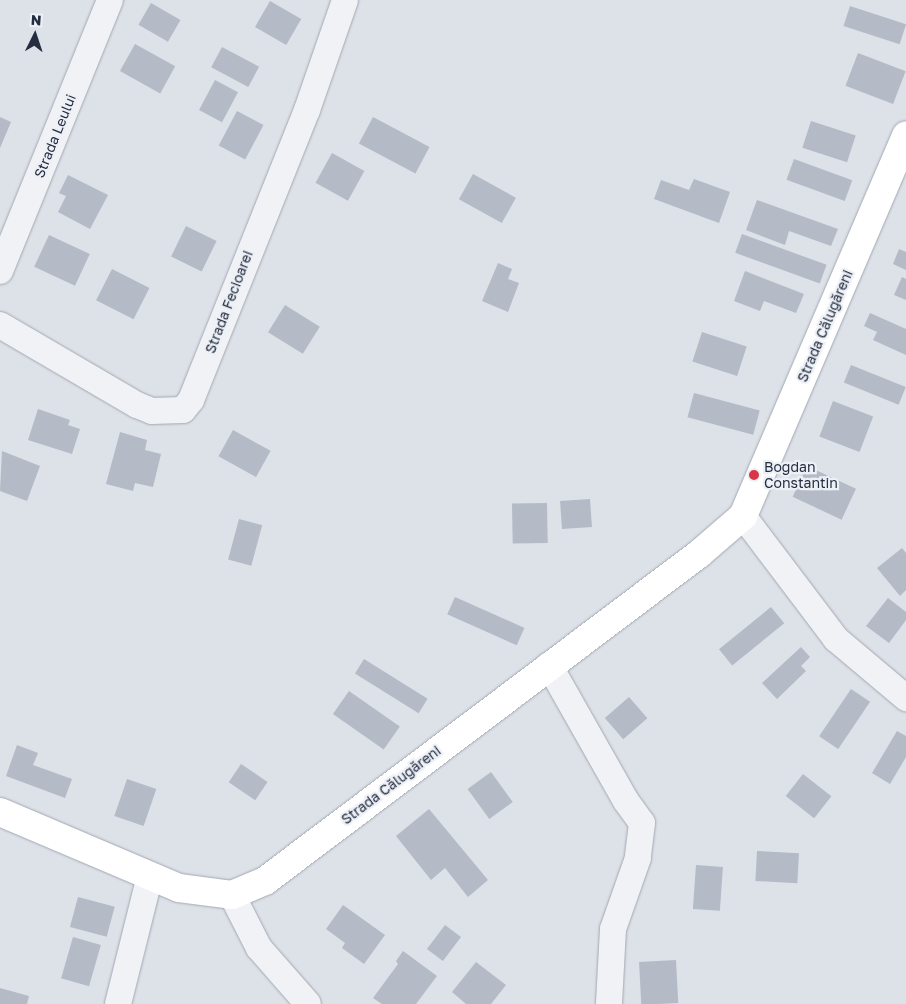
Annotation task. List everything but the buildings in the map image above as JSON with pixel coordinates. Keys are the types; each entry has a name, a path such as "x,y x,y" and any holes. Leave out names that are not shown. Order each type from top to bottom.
{"street":[{"name":"Strada Leului","path":"0,271 110,0"},
{"name":"Strada Fecioarei","path":"0,325 137,405 152,411 183,410 191,400 306,110 345,0"},
{"name":"Strada Călugăreni","path":"232,895 265,881 549,665 699,554 743,516 906,135"},
{"path":"743,516 836,639 906,698"},
{"path":"549,665 626,801 642,823 638,858 613,928 609,1004"},
{"path":"0,812 178,888 232,895 259,948 308,1004"},
{"path":"118,1004 150,876"}],"place":[{"name":"Bogdan Constantin","path":"754,475"}]}
